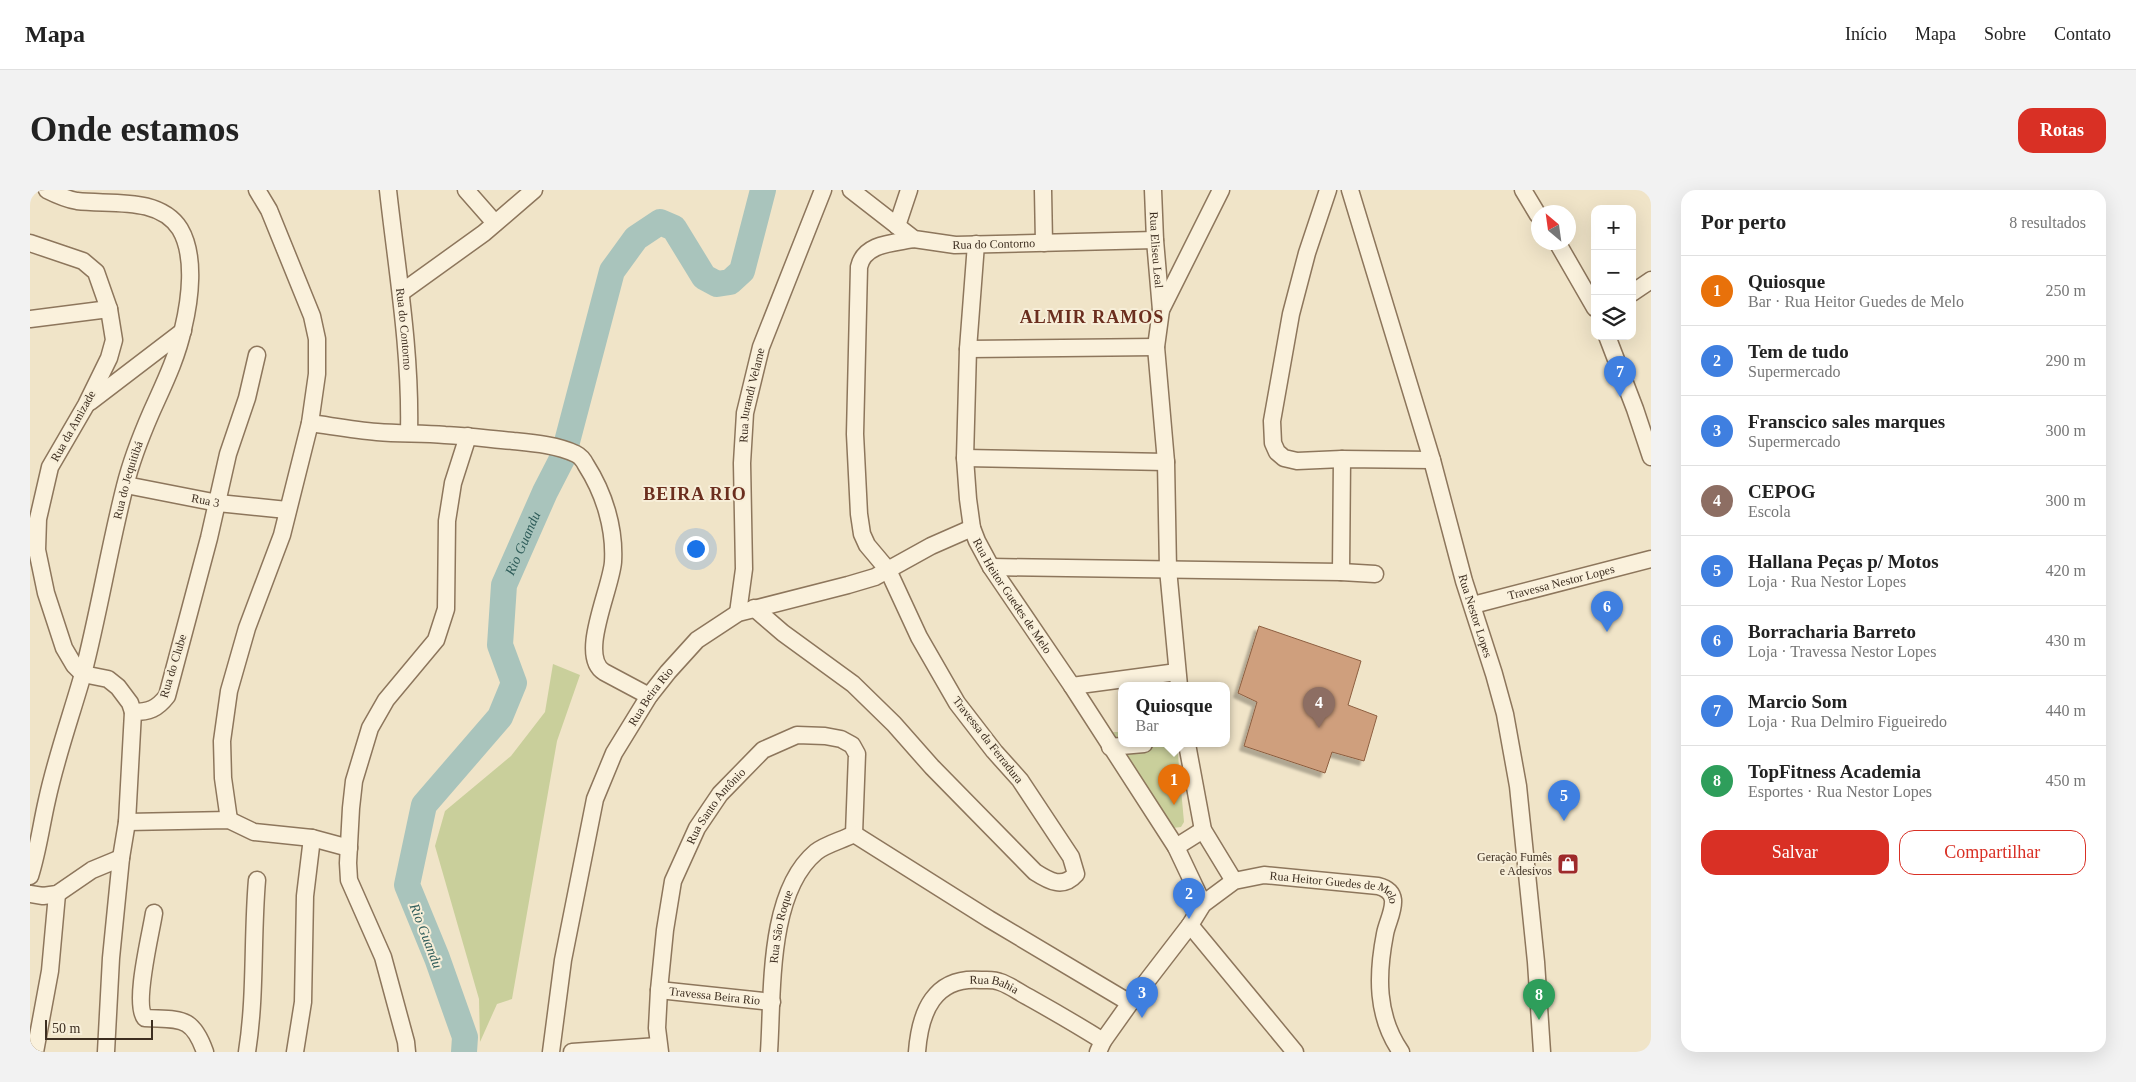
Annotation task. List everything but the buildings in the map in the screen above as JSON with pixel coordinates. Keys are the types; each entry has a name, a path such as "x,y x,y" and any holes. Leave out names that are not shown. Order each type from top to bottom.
{"street":[{"name":"Rua do Jequitibá","path":"30,876 38,851 47,800 83,674 126,485 150,415 168,375 183,330 190,292 187,245 172,219 159,211 135,205 77,201 61,197 47,190"},
{"path":"229,820 223,778 222,741 229,691 247,628 282,535 310,423 317,374 317,339 312,316 269,210 258,190"},
{"path":"388,190 402,292"},
{"path":"466,190 495,223"},
{"name":"Rua do Contorno","path":"410,433 410,392 402,292 495,223 534,190"},
{"name":"Rua Jurandi Velame","path":"738,613 744,569 742,463 745,413 760,347 823,190"},
{"name":"Rua do Contorno","path":"851,190 914,239 955,245 1155,240"},
{"path":"897,226 909,190"},
{"path":"1043,190 1044,243"},
{"name":"Rua Eliseu Leal","path":"1154,190 1155,240 1161,310"},
{"path":"1133,682 1178,679 1168,569 1166,462 1156,347 1161,310 1221,190"},
{"path":"1328,190 1307,253 1291,314 1272,421 1273,443 1277,452 1284,458 1297,461 1342,459 1432,460"},
{"name":"Rua Nestor Lopes","path":"1350,190 1432,460 1464,580 1505,714 1518,786 1536,962 1542,1052"},
{"path":"1523,190 1532,205"},
{"name":"Travessa da Ferradura","path":"754,608 853,684 894,724 939,774 1035,872 1052,882 1060,883 1072,878 1076,874 1076,868 1071,857 1020,780 994,751 957,703 919,637 888,570 868,545 862,534 859,514 855,434 858,276 860,260 871,249 884,244 914,239"},
{"name":"Rua da Amizade","path":"30,243 83,261 96,272 114,329 114,340 110,358 86,405 50,466 38,519 37,550 46,593 64,648 74,665 83,674"},
{"name":"Rua Heitor Guedes de Melo","path":"976,244 968,350 965,458 972,528 977,542 991,567 1072,686 1176,847 1203,904"},
{"path":"1562,250 1591,300"},
{"path":"1636,290 1651,280"},
{"path":"30,319 109,309"},
{"path":"86,405 183,330"},
{"path":"1609,340 1651,457"},
{"path":"968,350 1156,347"},
{"name":"Rua do Clube","path":"132,712 148,712 167,696 218,503 228,454 247,398 257,355"},
{"path":"310,423 378,432 468,436 542,444 577,454 585,463 605,505 612,536 610,582 594,636 594,660 597,668 650,696"},
{"path":"406,1052 406,1042 383,957 349,880 349,848 354,781 370,728 386,700 436,640 444,622 446,609 447,521 453,483 468,436"},
{"path":"965,458 1166,462"},
{"path":"1341,572 1342,459"},
{"name":"Rua 3","path":"126,485 218,503 287,510"},
{"name":"Rua Beira Rio","path":"551,1052 563,960 595,799 614,753 650,696 668,672 697,640 738,613 848,585 888,570 931,546 972,528"},
{"name":"Travessa Nestor Lopes","path":"1472,605 1651,559"},
{"path":"991,567 1374,574"},
{"path":"83,674 108,679 118,687 130,703 132,712 127,822 121,858 111,958 106,1052"},
{"path":"1072,686 1118,683"},
{"name":"Rua Santo Antônio","path":"659,1049 657,1028 659,990 665,930 673,881 697,828 720,794 763,750 797,735 825,736 841,739 852,745 857,754 858,772 854,803 854,834"},
{"path":"1110,747 1118,746"},
{"path":"1084,1052 1100,1047 1130,1003 1190,925 1203,904 1234,880 1203,830 1188,747"},
{"path":"127,822 229,820 254,832 312,838 349,848"},
{"path":"1176,847 1203,830"},
{"path":"854,834 988,919 1130,1003"},
{"name":"Rua Sâo Roque","path":"769,1052 772,961 792,885 806,861 818,850 854,834"},
{"path":"295,1052 303,1002 306,896 312,838"},
{"path":"30,894 43,896 58,894 92,870 121,858"},
{"name":"Rua Heitor Guedes de Melo","path":"1234,880 1264,875 1281,876 1378,886 1388,890 1394,903 1386,932 1379,973 1379,995 1390,1031 1401,1052"},
{"path":"247,1052 254,988 254,919 258,880"},
{"path":"35,1052 51,963 58,894"},
{"path":"154,912 140,994 142,1014 145,1018 185,1022 193,1027 204,1052"},
{"path":"1190,925 1295,1052"},
{"name":"Rua Bahia","path":"917,1052 918,1030 935,996 940,990 954,981 970,979 999,981 1073,1022 1100,1047"},
{"name":"Travessa Beira Rio","path":"659,990 772,1002"},
{"path":"572,1052 659,1049"}],"green space":[{"path":"553,664 580,675 557,741 512,999 497,1004 480,1042 479,999 435,846 445,811 511,756 545,712"},
{"path":"1113,732 1118,732 1118,740"},
{"path":"1122,747 1177,747 1184,822 1181,827 1173,828 1166,821"}],"waterway":[{"name":"Rio Guandu","path":"464,1052 465,1037 437,958 407,885 424,805 500,717 514,683 500,645 504,585 545,492 563,457 612,271 636,238 660,222 674,228 704,277 717,284 730,282 742,271 763,190"}],"place":[{"name":"Marcio Som","path":"1620,397"},
{"name":"Borracharia Barreto","path":"1607,632"},
{"name":"CEPOG","path":"1319,728"},
{"name":"Quiosque","path":"1174,805"},
{"name":"Hallana Peças p/ Motos","path":"1564,821"},
{"name":"Geração Fumês e Adesivos","path":"1568,864"},
{"name":"Tem de tudo","path":"1189,919"},
{"name":"Franscico sales marques","path":"1142,1018"},
{"name":"TopFitness Academia","path":"1539,1020"}],"district":[{"name":"ALMIR RAMOS","path":"1092,317"},
{"name":"BEIRA RIO","path":"695,494"}]}
